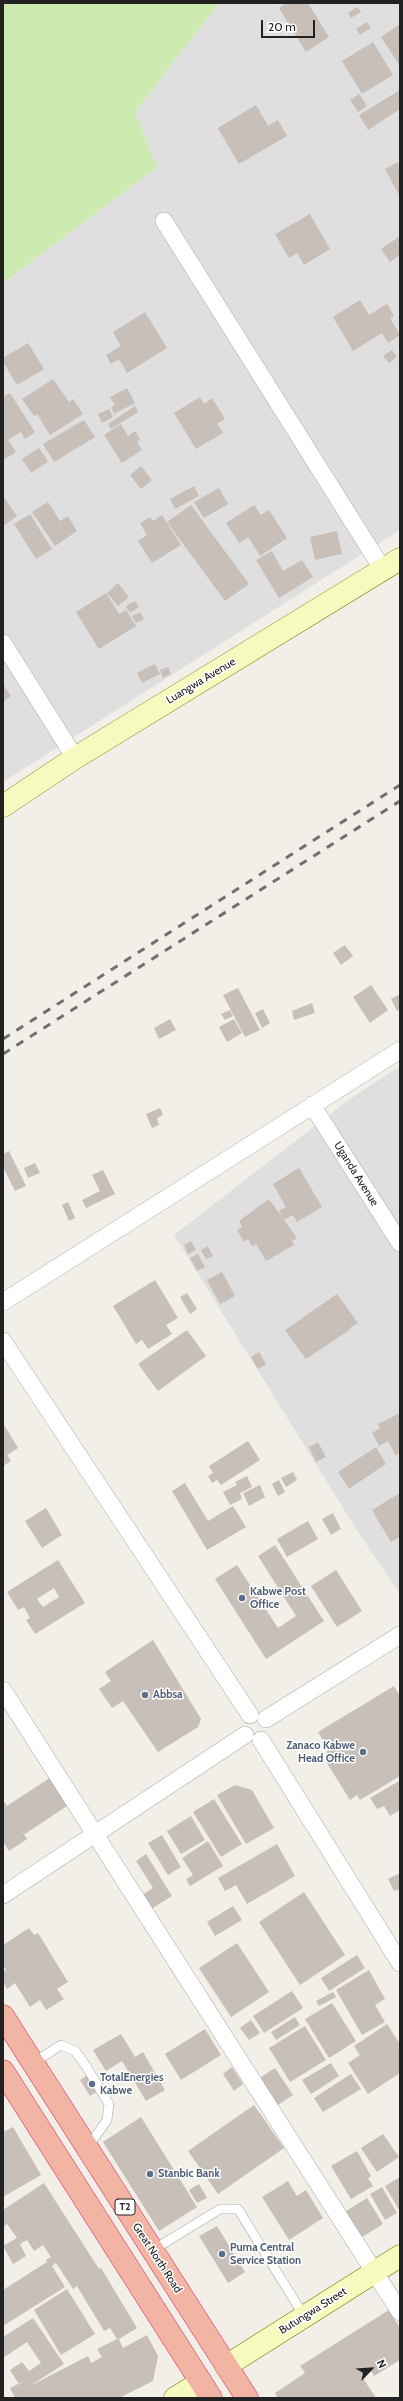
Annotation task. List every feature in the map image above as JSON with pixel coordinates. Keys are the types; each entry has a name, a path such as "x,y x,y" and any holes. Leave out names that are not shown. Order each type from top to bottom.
{"highway":[{"name":"Great North Road","path":"3,2016 247,2398"},
{"path":"3,2071 206,2390"},
{"path":"63,2165 69,2167 81,2164 87,2154 87,2147"},
{"path":"86,2202 88,2192 94,2185 104,2184 113,2188"}],"main road":[{"name":"Luangwa Avenue","path":"3,806 75,758 392,564"},
{"name":"Butungwa Street","path":"226,2366 400,2256"},
{"path":"175,2398 206,2390"}],"street":[{"path":"164,221 392,564"},
{"path":"3,643 75,758"},
{"path":"3,1302 400,1050"},
{"name":"Uganda Avenue","path":"312,1105 400,1243"},
{"path":"3,1341 258,1717 269,1731 261,1740 249,1740 245,1735 243,1724 258,1717 400,1635"},
{"path":"3,1690 400,2312"},
{"path":"3,1894 245,1735"},
{"path":"261,1740 400,1963"}],"lane":[{"path":"33,2063 61,2045 75,2051 86,2066 109,2104 107,2120 87,2147"},
{"path":"152,2250 220,2209 238,2209 304,2316"}],"shaded area":[{"path":"219,3 400,3 400,530 3,782 3,283 157,167 135,112"},
{"path":"400,1066 400,1594 358,1532 174,1235 347,1101"}],"green space":[{"path":"3,3 219,3 135,112 157,167 3,283"}],"building":[{"path":"286,3 308,3 329,37 306,52 279,8"},
{"path":"357,7 361,12 351,18 348,13"},
{"path":"367,22 371,28 360,35 356,29"},
{"path":"399,25 400,27 400,66 381,37"},
{"path":"373,42 393,75 362,94 342,61"},
{"path":"400,90 400,109 368,130 359,115"},
{"path":"359,94 367,106 358,112 350,100"},
{"path":"256,105 268,126 278,120 287,136 239,164 218,128"},
{"path":"398,162 400,165 400,197 385,169"},
{"path":"310,214 330,249 304,265 297,253 289,258 275,234"},
{"path":"400,236 400,255 390,262 381,249"},
{"path":"360,300 369,315 387,304 394,316 390,318 400,335 388,343 382,333 353,351 333,317"},
{"path":"145,312 167,348 127,373 119,359 111,364 106,355 121,346 113,332"},
{"path":"28,343 44,369 17,385 3,362 3,358"},
{"path":"392,350 397,357 389,363 383,356"},
{"path":"53,379 69,402 73,399 83,414 50,435 37,414 34,416 22,399"},
{"path":"127,388 135,403 114,414 111,407 115,405 110,397"},
{"path":"10,393 35,432 25,439 21,432 8,440 16,452 3,460 3,397"},
{"path":"200,397 204,404 212,398 225,419 217,424 223,433 196,449 174,413"},
{"path":"135,406 138,412 111,429 108,424"},
{"path":"109,409 113,417 102,423 98,414"},
{"path":"84,420 95,437 54,462 43,444"},
{"path":"121,424 128,436 135,431 140,440 137,442 142,450 122,463 104,435"},
{"path":"39,448 48,462 31,473 22,459"},
{"path":"141,466 152,480 141,489 130,475"},
{"path":"194,486 199,496 175,509 170,499"},
{"path":"219,488 228,504 204,518 194,502"},
{"path":"3,496 17,516 3,526"},
{"path":"48,502 60,521 68,516 77,531 55,546 32,512"},
{"path":"191,505 249,584 225,601 167,522"},
{"path":"254,505 261,515 269,510 287,538 260,556 248,537 239,543 226,523"},
{"path":"30,514 52,549 36,559 14,524"},
{"path":"162,515 181,545 152,563 138,541 147,535 140,523 150,517 153,521"},
{"path":"337,531 342,554 315,560 310,537"},
{"path":"272,551 283,571 302,560 313,577 279,598 256,560"},
{"path":"118,583 129,597 118,606 107,593"},
{"path":"106,593 119,614 126,610 136,626 99,649 76,612"},
{"path":"135,601 139,607 130,613 126,606"},
{"path":"140,612 144,619 136,623 132,616"},
{"path":"155,664 160,674 142,683 137,673"},
{"path":"168,667 171,674 163,678 160,670"},
{"path":"3,684 11,696 4,701 3,700"},
{"path":"345,945 353,956 341,965 333,953"},
{"path":"371,985 388,1010 370,1023 353,997"},
{"path":"238,988 260,1030 245,1037 223,995"},
{"path":"400,994 400,1009 397,1011 391,999"},
{"path":"312,1003 315,1013 294,1020 292,1011"},
{"path":"263,1009 270,1023 262,1028 255,1013"},
{"path":"230,1010 233,1016 225,1020 221,1014"},
{"path":"170,1019 176,1030 159,1039 154,1028"},
{"path":"234,1019 242,1033 227,1042 219,1027"},
{"path":"160,1108 163,1115 157,1118 159,1125 152,1128 146,1114"},
{"path":"9,1151 26,1186 15,1191 3,1167 3,1154"},
{"path":"35,1163 40,1173 28,1178 24,1168"},
{"path":"299,1168 322,1207 297,1222 293,1215 284,1220 297,1238 292,1241 294,1245 266,1261 256,1244 252,1246 248,1239 244,1242 237,1230 242,1227 239,1221 269,1199 282,1217 279,1211 286,1207 273,1184"},
{"path":"103,1170 115,1194 86,1208 82,1200 100,1191 92,1175"},
{"path":"68,1202 75,1218 69,1221 62,1205"},
{"path":"191,1241 196,1250 188,1254 184,1245"},
{"path":"208,1246 213,1256 206,1259 201,1250"},
{"path":"198,1254 205,1267 197,1271 190,1258"},
{"path":"222,1272 235,1296 220,1304 207,1280"},
{"path":"155,1280 178,1318 166,1325 172,1334 148,1349 142,1340 136,1344 113,1306"},
{"path":"187,1293 197,1309 190,1314 180,1297"},
{"path":"337,1294 358,1323 306,1359 285,1330"},
{"path":"187,1330 206,1356 158,1391 138,1364"},
{"path":"259,1352 266,1364 258,1369 251,1357"},
{"path":"400,1413 400,1453 395,1455 388,1441 379,1446 372,1433 380,1428 378,1424"},
{"path":"3,1423 18,1448 7,1455 11,1461 3,1466"},
{"path":"248,1441 260,1460 221,1485 217,1480 212,1483 208,1476 213,1473 209,1466"},
{"path":"318,1442 326,1457 316,1462 309,1447"},
{"path":"376,1447 386,1464 349,1489 338,1472"},
{"path":"293,1472 297,1480 286,1487 281,1478"},
{"path":"247,1476 252,1487 240,1493 242,1499 230,1505 223,1492 237,1485 235,1482"},
{"path":"279,1480 285,1492 278,1496 272,1484"},
{"path":"185,1483 208,1521 233,1506 246,1527 207,1550 172,1491"},
{"path":"260,1485 265,1497 249,1506 243,1493"},
{"path":"400,1493 400,1537 391,1542 372,1510"},
{"path":"46,1508 62,1535 42,1548 25,1521"},
{"path":"333,1513 341,1529 331,1535 322,1519"},
{"path":"308,1521 318,1539 287,1557 277,1539"},
{"name":"Kabwe Post Office","path":"275,1545 324,1621 266,1659 215,1579 237,1565 278,1628 296,1616 258,1556"},
{"path":"58,1560 85,1603 35,1634 26,1620 30,1618 24,1607 18,1610 7,1592","holes":["54,1588 59,1597 43,1607 37,1599"]},
{"path":"336,1570 362,1611 337,1627 311,1586"},
{"name":"Abbsa","path":"153,1640 201,1719 198,1727 158,1752 123,1701 112,1708 99,1689 111,1681 105,1672"},
{"name":"Zanaco Kabwe Head Office","path":"394,1686 400,1696 400,1776 360,1800 357,1795 350,1800 325,1760 328,1748 318,1732"},
{"path":"51,1777 70,1804 25,1834 21,1829 27,1839 9,1851 3,1842 3,1800 7,1806"},
{"path":"399,1781 400,1810 390,1816 384,1806 377,1809 370,1798"},
{"path":"235,1785 252,1790 274,1828 246,1844 217,1795"},
{"path":"214,1799 242,1844 221,1857 193,1812"},
{"path":"191,1816 205,1840 181,1854 167,1831"},
{"path":"162,1835 181,1867 168,1875 148,1843"},
{"path":"208,1841 223,1866 190,1886 186,1879 193,1875 182,1858"},
{"path":"277,1844 295,1876 247,1904 236,1885 225,1891 218,1878"},
{"path":"146,1854 172,1896 148,1911 139,1897 153,1888 136,1861"},
{"path":"400,1873 400,1889 394,1891 388,1879"},
{"path":"304,1892 345,1955 300,1985 259,1922"},
{"path":"233,1906 242,1920 215,1936 207,1922"},
{"path":"29,1928 34,1935 38,1933 68,1982 57,1989 64,1999 46,2010 40,2000 30,2007 15,1983 7,1989 3,1982 3,1972 6,1970 3,1965 3,1945"},
{"path":"237,1943 269,1992 231,2017 199,1968"},
{"path":"357,1955 365,1968 329,1991 321,1978"},
{"path":"369,1970 385,1999 375,2005 385,2022 362,2035 336,1990"},
{"path":"292,1991 303,2008 264,2033 253,2016"},
{"path":"333,1992 336,1997 319,2006 316,2001"},
{"path":"332,2003 356,2041 329,2058 305,2019"},
{"path":"295,2017 300,2025 276,2040 271,2032"},
{"path":"251,2020 260,2033 249,2040 240,2028"},
{"path":"387,2024 400,2044 400,2073 368,2094 348,2063 360,2055 354,2046"},
{"path":"305,2026 326,2060 290,2082 269,2048"},
{"path":"205,2029 221,2055 181,2080 165,2054"},
{"path":"121,2034 135,2057 143,2052 165,2090 146,2101 122,2061 106,2071 93,2050"},
{"path":"331,2063 339,2076 311,2094 302,2080"},
{"path":"232,2067 243,2084 234,2091 223,2074"},
{"path":"275,2068 293,2095 275,2107 258,2079"},
{"name":"TotalEnergies Kabwe","path":"93,2072 103,2088 90,2096 80,2080"},
{"path":"351,2074 361,2089 323,2112 314,2098"},
{"path":"254,2105 284,2148 218,2194 188,2151"},
{"name":"Stanbic Bank","path":"141,2117 197,2207 159,2231 103,2142"},
{"path":"13,2127 41,2175 3,2197 3,2132"},
{"path":"383,2134 399,2157 377,2172 361,2148"},
{"path":"357,2151 371,2176 368,2178 373,2186 351,2199 331,2166"},
{"path":"400,2177 400,2209 399,2210 385,2186"},
{"path":"288,2181 297,2196 306,2190 323,2218 289,2240 262,2197"},
{"path":"44,2183 99,2269 101,2268 137,2328 119,2339 123,2348 147,2335 158,2356 153,2381 119,2398 15,2398 10,2388 19,2384 10,2370 22,2362 29,2371 41,2363 27,2342 3,2358 3,2337 33,2318 64,2364 30,2386 88,2356 91,2363 102,2357 97,2349 117,2339 110,2328 104,2331 77,2286 73,2289 56,2263 52,2266 65,2287 3,2326 3,2290 47,2262 46,2260 51,2257 43,2245 34,2251 27,2240 20,2244 26,2256 13,2264 3,2246 17,2238 7,2224 3,2227 3,2210"},
{"path":"199,2184 207,2198 197,2203 189,2190"},
{"path":"382,2187 397,2213 385,2220 370,2194"},
{"path":"367,2198 383,2224 359,2239 343,2213"},
{"name":"Puma Central Service Station","path":"217,2226 245,2272 228,2283 199,2236"},
{"path":"67,2289 95,2334 61,2355 34,2310"},
{"path":"389,2310 400,2328 400,2360 374,2376 370,2369 361,2375 376,2398 278,2398 275,2393 305,2373 300,2366"}],"railway":[{"path":"3,1039 400,785"},
{"path":"3,1054 400,801"}],"place":[{"name":"Kabwe Post Office","path":"242,1598"},
{"name":"Abbsa","path":"145,1695"},
{"name":"Zanaco Kabwe Head Office","path":"363,1752"},
{"name":"TotalEnergies Kabwe","path":"92,2084"},
{"name":"Stanbic Bank","path":"150,2174"},
{"name":"Puma Central Service Station","path":"222,2254"}]}
